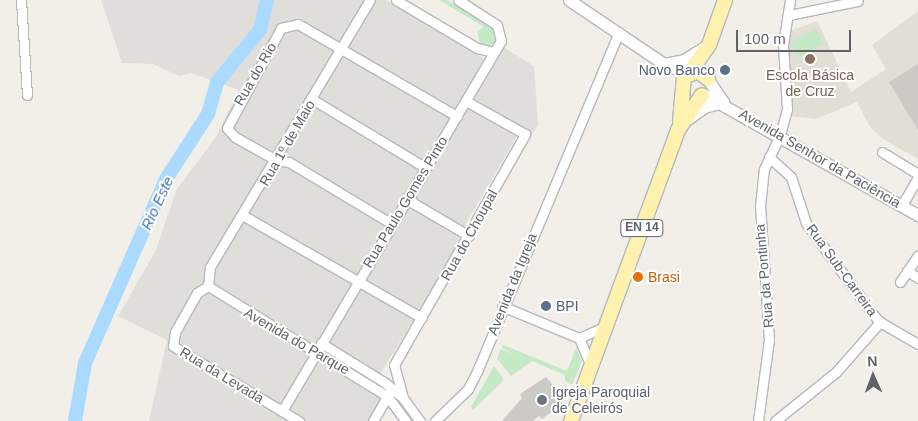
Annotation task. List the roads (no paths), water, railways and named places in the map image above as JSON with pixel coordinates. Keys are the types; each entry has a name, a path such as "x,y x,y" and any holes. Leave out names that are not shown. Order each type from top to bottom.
{"main road":[{"name":"EN 14","path":"571,421 678,130 686,80 709,45 725,0"},
{"name":"EN 14","path":"678,130 706,88 709,45"},
{"path":"702,72 706,88 691,96 686,80 702,72"}],"street":[{"path":"21,0 27,95"},
{"name":"Rua 1º de Maio","path":"208,286 210,267 244,216 370,0"},
{"path":"396,0 477,48 494,52"},
{"name":"Rua Paulo Gomes Pinto","path":"316,352 457,116 502,36 497,25 458,0"},
{"path":"569,0 619,32 686,80"},
{"name":"Rua da Pontinha","path":"758,421 770,340 760,233 764,168 780,135 787,109 783,45 790,0"},
{"path":"789,15 858,1"},
{"name":"Rua do Rio","path":"276,160 235,137 226,124 281,28 298,24 342,48"},
{"name":"Avenida da Igreja","path":"418,418 436,419 468,389 619,32"},
{"path":"664,64 684,60 709,45"},
{"path":"342,48 457,116"},
{"path":"706,88 723,102"},
{"path":"312,99 426,168"},
{"name":"Rua do Choupal","path":"403,398 394,365 469,236 525,134 466,100"},
{"path":"678,130 698,110 723,102"},
{"name":"Avenida Senhor da Paciência","path":"723,102 918,215"},
{"path":"882,152 918,174"},
{"name":"Rua Sub-Carreira","path":"769,157 791,177 806,223 880,322 918,344"},
{"path":"276,160 289,162 392,224"},
{"path":"902,205 918,178"},
{"path":"409,196 413,203 469,236"},
{"path":"244,216 422,318"},
{"path":"900,282 918,255"},
{"path":"907,272 918,278"},
{"name":"Rua da Levada","path":"208,286 196,293 175,332 173,346 300,421"},
{"name":"Avenida do Parque","path":"208,286 316,352 403,398 418,418"},
{"path":"502,306 579,338 591,366"},
{"path":"775,421 836,372 880,322"},
{"path":"579,338 606,326"},
{"name":"Avenida do Parque","path":"321,343 389,392 406,421"},
{"path":"282,410 316,352"},
{"path":"378,419 389,392"}],"waterway":[{"name":"Rio Este","path":"75,421 85,363 166,179 208,114 217,82 260,30 267,0"}],"place":[{"name":"Escola Básica de Cruz","path":"810,59"},
{"name":"Novo Banco","path":"725,70"},
{"name":"Brasi","path":"638,277"},
{"name":"BPI","path":"546,306"},
{"name":"Igreja Paroquial de Celeirós","path":"542,400"}]}
